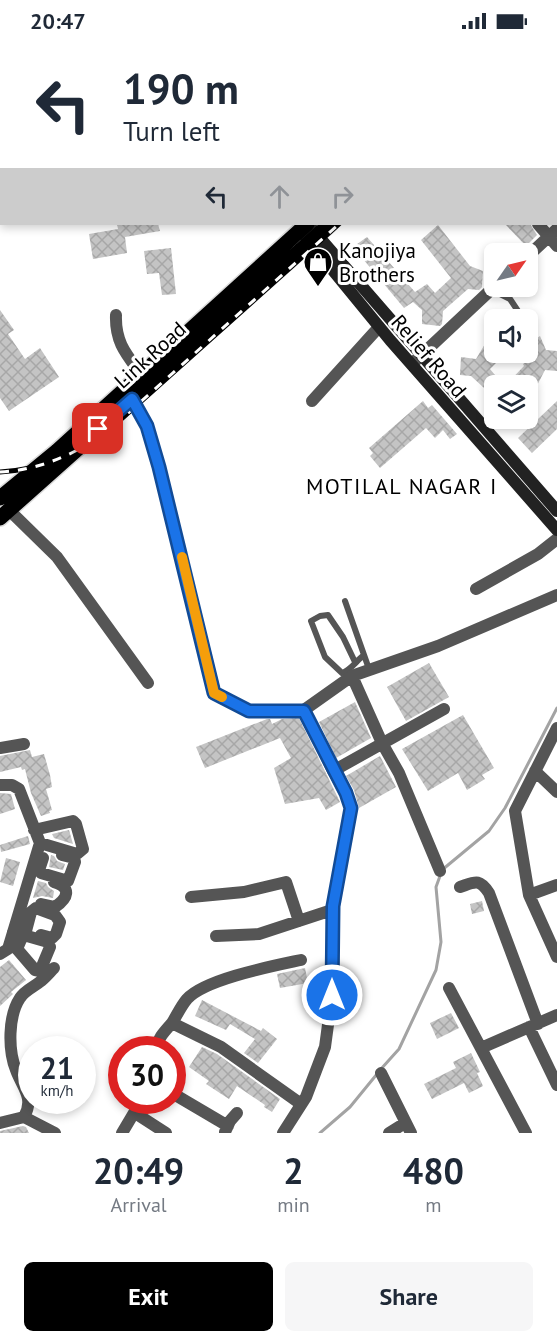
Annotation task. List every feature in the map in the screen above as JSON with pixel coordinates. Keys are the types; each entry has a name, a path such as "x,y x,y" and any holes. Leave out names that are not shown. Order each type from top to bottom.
{"main road":[{"name":"Link Road","path":"3,509 57,451 141,374 308,231 327,225"},
{"name":"Link Road","path":"3,509 132,399 308,231"}],"street":[{"path":"538,249 554,237 539,225"},
{"name":"Relief Road","path":"308,231 379,327 557,530"},
{"name":"Relief Road","path":"308,231 422,356 557,511"},
{"path":"411,365 484,297"},
{"path":"116,315 122,350 141,374"},
{"path":"312,401 379,327"},
{"path":"132,399 147,426 159,467 214,693 249,711 304,711 352,676 438,646 557,595"},
{"path":"3,509 57,557 148,683"},
{"path":"476,589 538,554 557,539"},
{"path":"352,676 382,743 399,773 440,871"},
{"path":"333,771 444,708"},
{"path":"283,1133 302,1104 325,1047 332,995 332,910 351,808 346,793 304,711"},
{"path":"557,730 515,811 529,895 557,957"},
{"path":"0,748 24,744"},
{"path":"535,771 557,792"},
{"path":"0,784 12,785 19,789 38,829 43,847 30,874 22,900 19,931 8,949 0,954"},
{"path":"38,829 73,821 76,824 83,849 77,854 43,847"},
{"path":"22,900 55,908 66,894 64,886 30,874"},
{"path":"191,897 244,892 286,882 299,921"},
{"path":"460,887 476,882 483,884 489,894 534,1026 557,1085"},
{"path":"529,895 557,885"},
{"path":"216,936 259,934 332,910"},
{"path":"160,1036 172,1023 188,998 202,989 231,977 301,960"},
{"path":"24,1117 28,1110 29,1100 26,1088 14,1064 11,1045 12,1019 16,1005 27,991 54,968"},
{"path":"449,988 526,1133"},
{"path":"481,1048 557,1015"},
{"path":"172,1023 221,1047 302,1104"},
{"path":"0,1051 14,1064"},
{"path":"381,1073 408,1128 388,1133"},
{"path":"186,1103 226,1130 237,1113"},
{"path":"122,1133 134,1114"},
{"path":"137,1114 166,1133"},
{"path":"0,1123 24,1117 55,1133"}],"lane":[{"path":"507,297 517,309"},
{"path":"345,601 369,669"},
{"path":"355,662 343,637 327,615 320,615 311,621 325,657 342,673 349,671 364,655"}],"building":[{"path":"117,225 158,225 160,231 125,237 127,253 93,259 89,234 118,229"},
{"path":"438,225 470,266 483,271 482,287 479,290 468,289 443,311 440,326 422,324 422,310 413,302 404,308 353,247 367,237 415,292 427,284 435,293 451,278 421,240"},
{"path":"506,225 531,225 537,235 529,243 523,243"},
{"path":"171,248 176,294 162,295 159,273 147,274 144,251"},
{"path":"0,310 14,330 8,334 25,359 40,348 59,377 9,411 0,398"},
{"path":"540,336 546,350 557,351 557,371 545,370 538,384 538,375 515,375 524,363 538,363 538,337"},
{"path":"484,346 484,363 496,363 490,369 495,375 484,375 484,388 471,376 460,375 461,357 476,359"},
{"path":"423,401 428,408 432,405 457,434 450,439 443,430 435,438 426,428 380,468 370,456 373,453 369,448"},
{"path":"557,401 557,429 532,453 518,438 527,429 538,429 538,419"},
{"path":"429,663 449,697 406,721 387,687"},
{"path":"355,702 371,738 336,758 319,722"},
{"path":"463,715 494,768 482,775 485,779 467,790 458,773 428,791 402,749"},
{"path":"299,718 340,802 326,810 319,798 285,804 274,768 291,758 280,738 205,768 196,747 267,719 270,719 272,724 282,719"},
{"path":"30,750 32,757 44,754 52,787 46,789 52,810 41,816 31,793 25,769 22,770 21,767 0,772 0,756"},
{"path":"380,756 396,787 359,808 354,790 346,776"},
{"path":"0,793 11,794 15,809 0,814"},
{"path":"69,830 73,844 54,838 52,834"},
{"path":"28,836 30,844 1,852 0,845"},
{"path":"51,855 57,861 65,864 63,870 49,867"},
{"path":"6,858 20,862 13,886 0,882"},
{"path":"38,881 46,883 54,891 53,898 42,896 33,898"},
{"path":"482,901 484,911 472,914 470,904"},
{"path":"9,960 26,980 11,992 13,994 0,1006 0,967"},
{"path":"305,968 308,983 280,988 277,974"},
{"path":"202,1000 261,1031 263,1028 277,1039 258,1063 244,1053 255,1039 230,1024 226,1030 195,1016"},
{"path":"451,1013 459,1028 437,1039 430,1023"},
{"path":"202,1047 217,1054 280,1099 272,1112 237,1086 229,1099 206,1084 209,1081 189,1067"},
{"path":"471,1053 480,1072 477,1073 483,1086 469,1093 464,1083 432,1099 424,1084 456,1068 453,1062"},
{"path":"23,1126 29,1133 0,1133 0,1131"}],"waterway":[{"path":"442,870 489,831 505,808 557,708"},
{"path":"381,1069 399,1049 436,970 441,942 436,887 440,876"},
{"path":"320,1133 350,1107 377,1074"}],"railway":[{"path":"0,472 29,468 57,459 83,447 108,431 338,225"}],"slow traffic":[{"path":"182,557 214,693 222,697"}],"place":[{"name":"Kanojiya Brothers","path":"318,288"}],"district":[{"name":"MOTILAL NAGAR I","path":"402,486"}],"route":[{"path":"98,429 132,399 147,426 205,649 214,693 249,711 304,711 346,793 351,808 333,906 332,995"}]}
